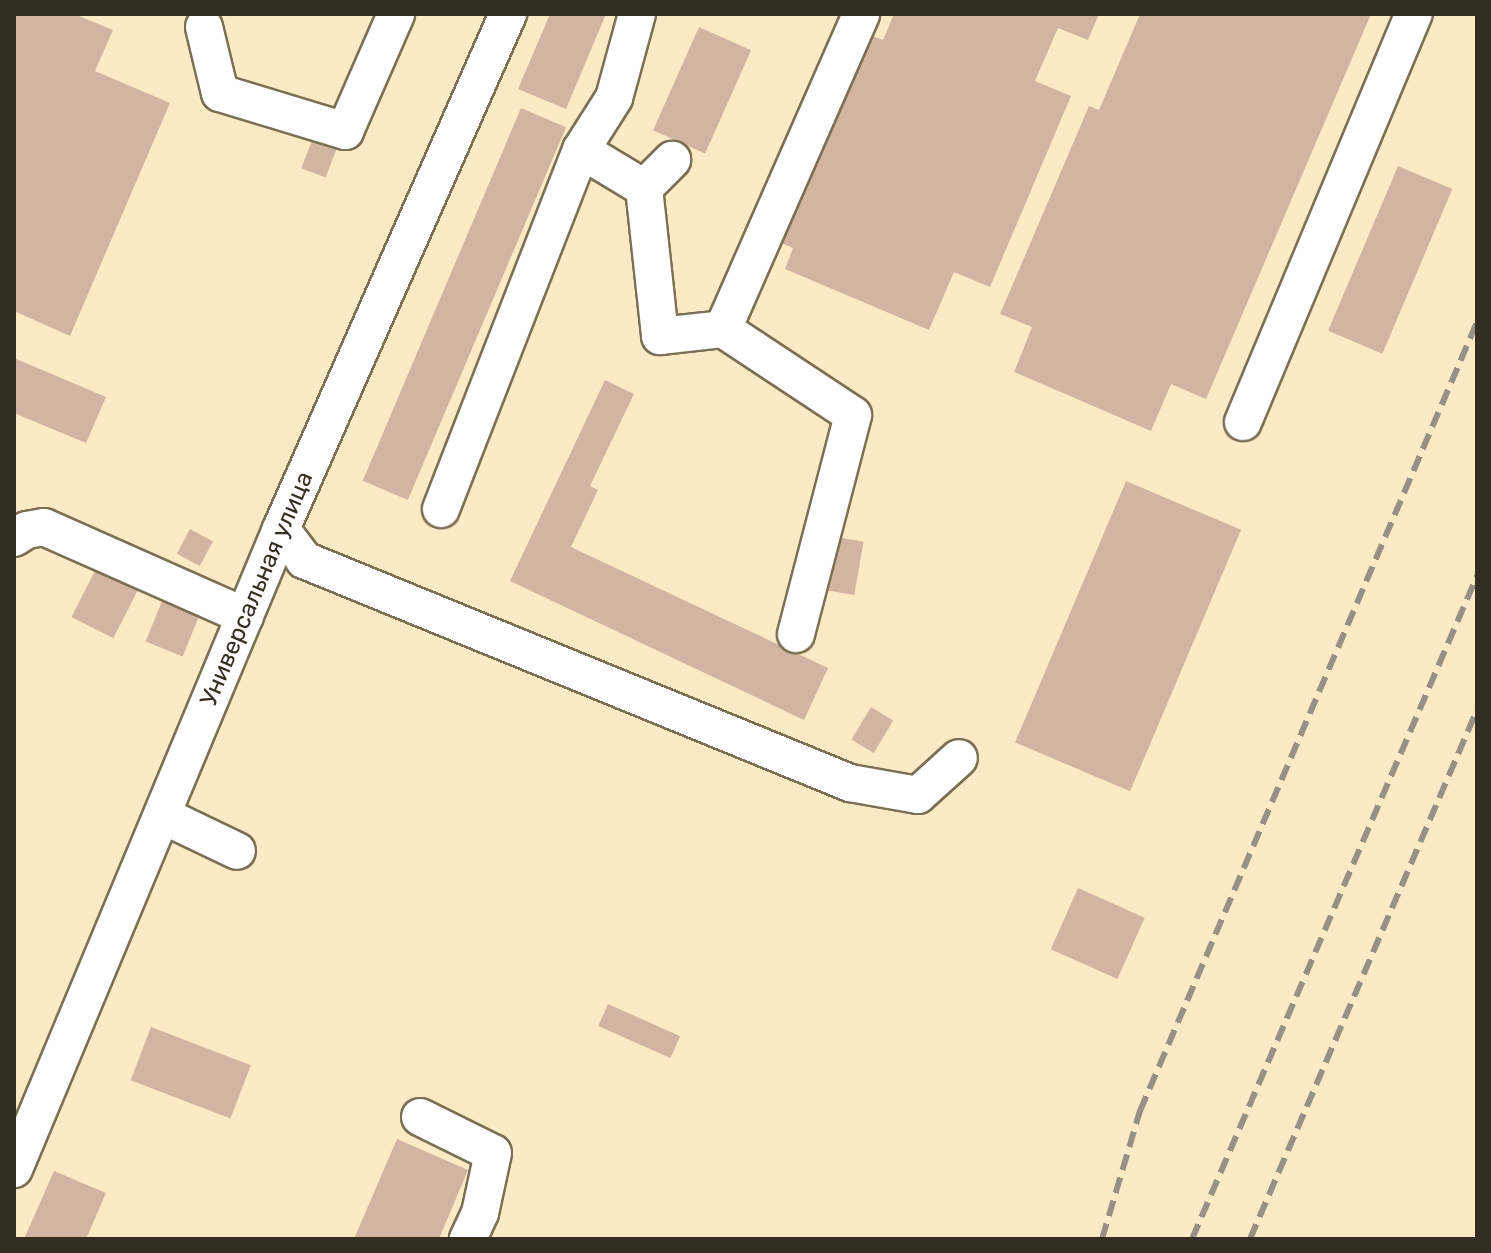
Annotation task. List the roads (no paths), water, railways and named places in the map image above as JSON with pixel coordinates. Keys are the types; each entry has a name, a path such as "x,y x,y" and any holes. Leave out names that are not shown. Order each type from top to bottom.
{"street":[{"path":"201,18 220,93 345,131 396,14"},
{"name":"Универсальная улица","path":"14,1169 281,529 508,14"},
{"path":"441,509 581,150 614,98 637,14"},
{"path":"723,329 861,14"},
{"path":"1243,422 1414,14"},
{"path":"581,150 644,188"},
{"path":"644,188 672,160"},
{"path":"644,188 660,336 723,329 853,415 796,634"},
{"path":"14,538 27,530 44,527 245,616"},
{"path":"281,529 304,560 850,783 918,795 959,758"},
{"path":"162,815 237,851"},
{"path":"420,1117 493,1153 480,1213 468,1239"}],"railway":[{"path":"1102,1239 1140,1111 1477,322"},
{"path":"1192,1239 1477,576"},
{"path":"1250,1239 1477,710"}]}
